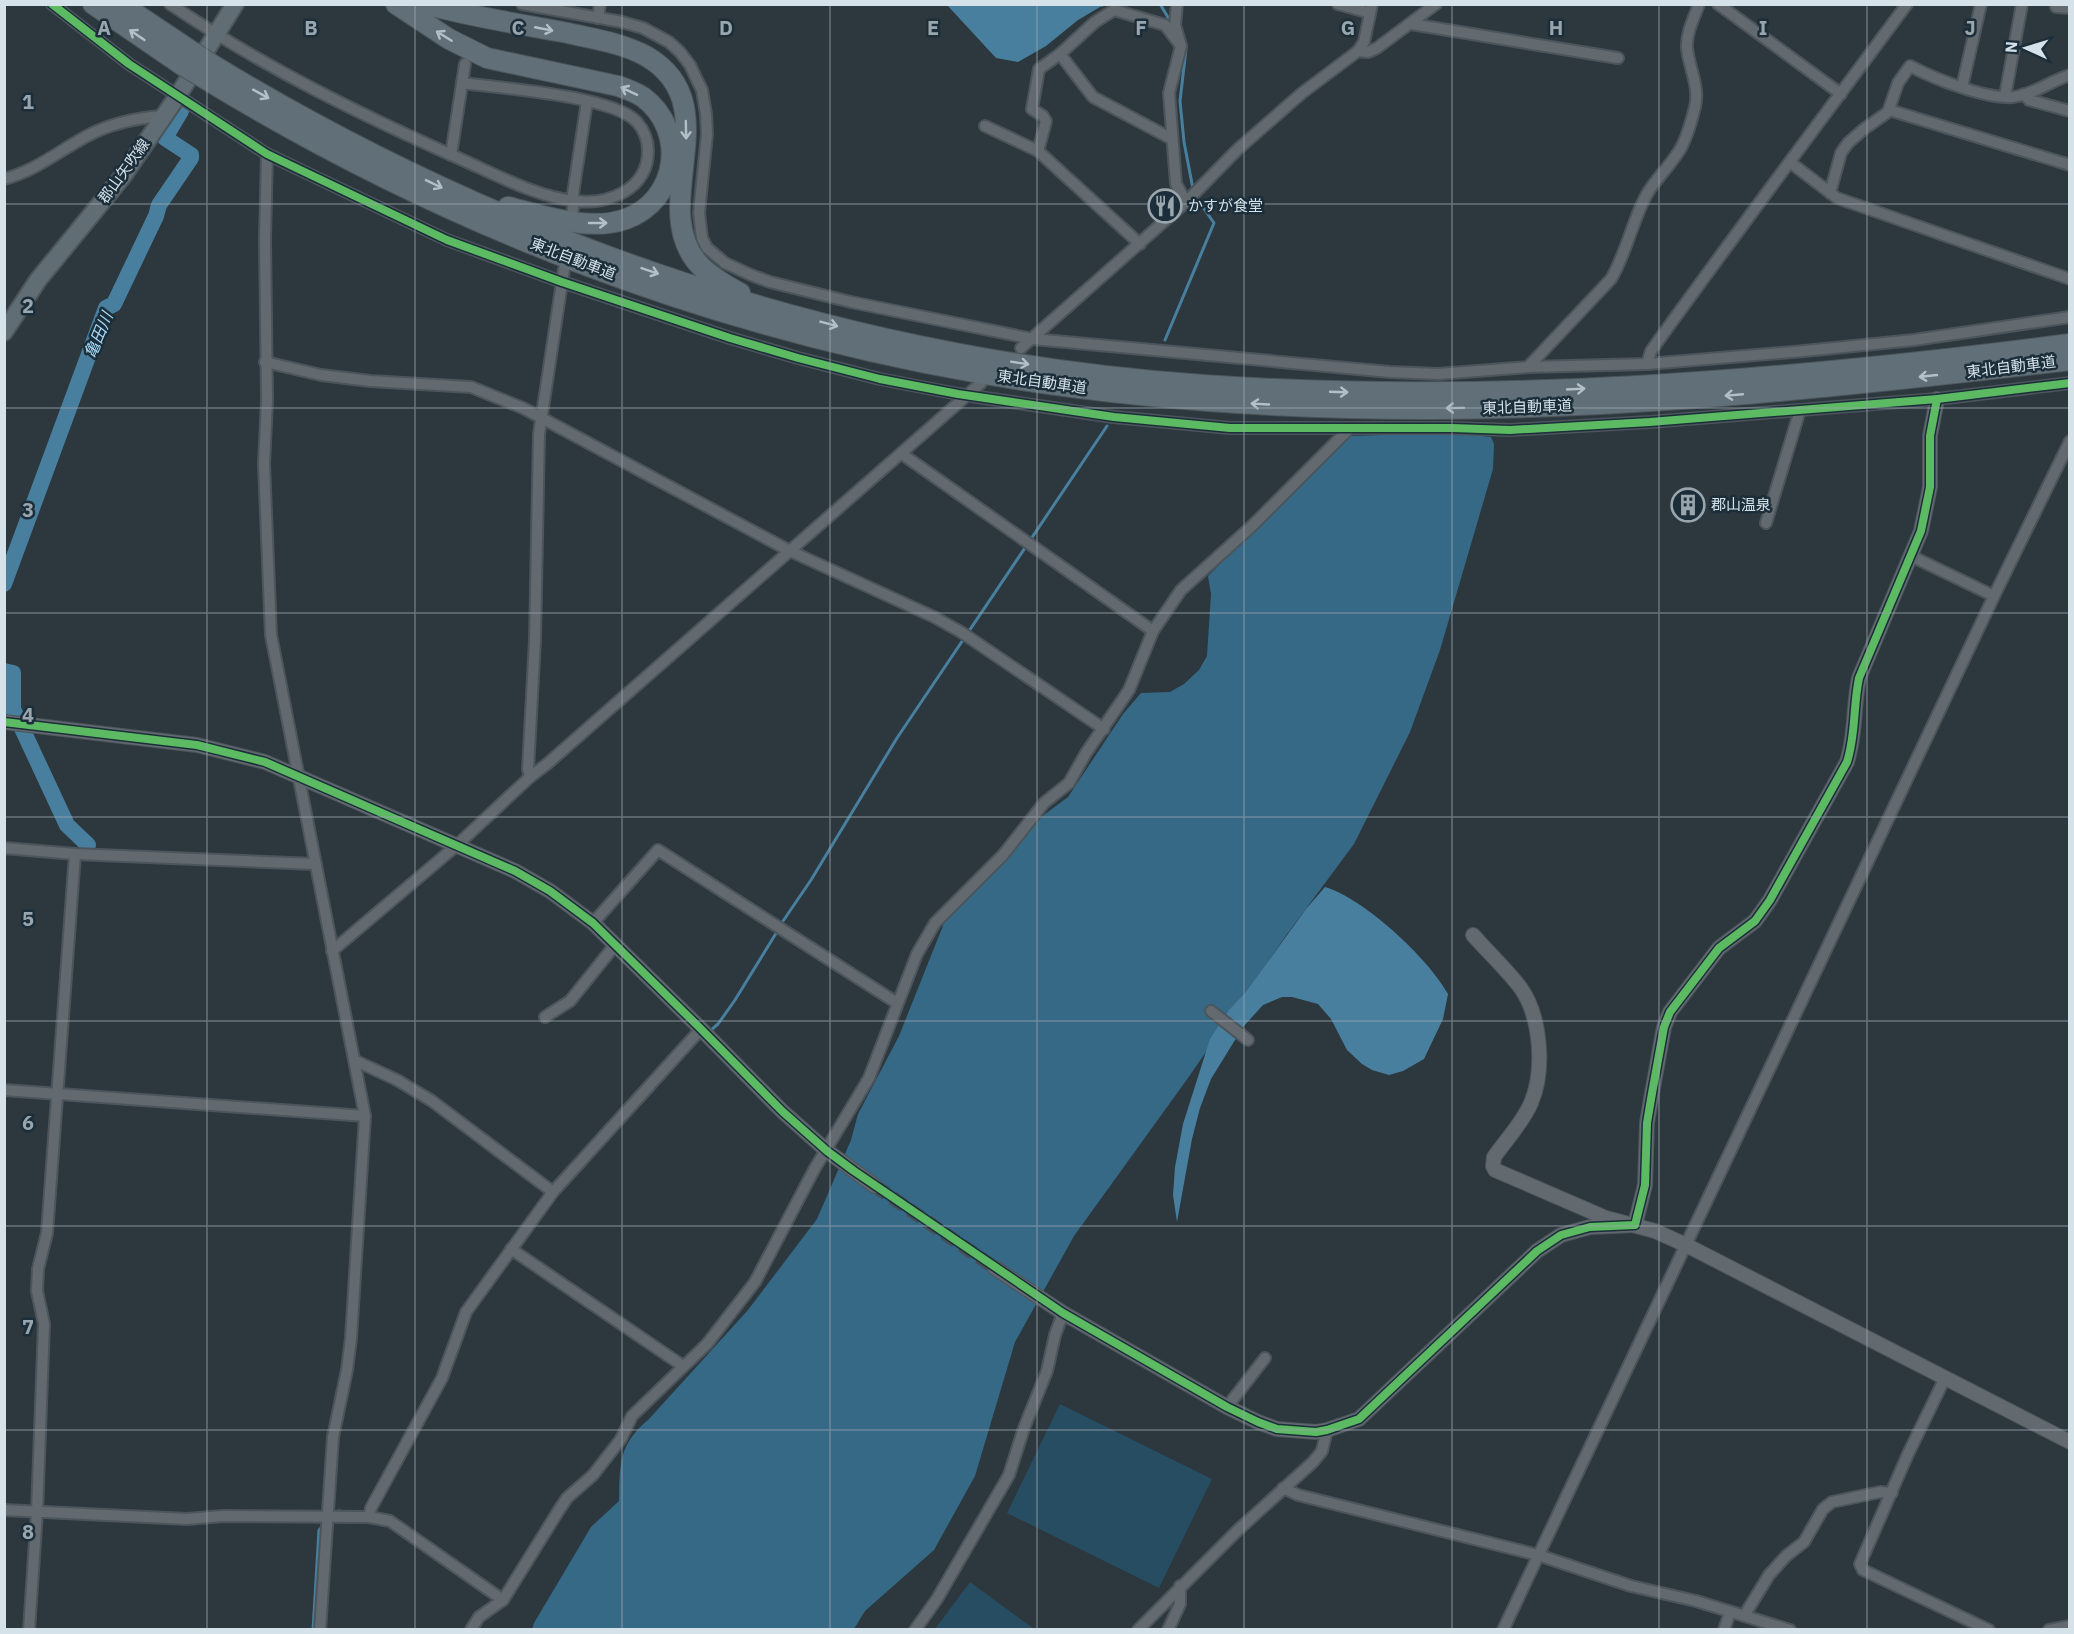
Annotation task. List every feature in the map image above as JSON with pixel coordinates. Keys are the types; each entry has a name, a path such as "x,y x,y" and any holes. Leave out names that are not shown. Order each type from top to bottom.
{"highway":[{"name":"東北自動車道","path":"93,4 208,71 306,138 502,232 638,284 720,311 829,341 947,367 1062,386 1199,400 1373,408 1501,408 1677,400 1833,387 2070,360"},
{"name":"東北自動車道","path":"120,4 187,58"},
{"path":"396,4 448,39 487,58 633,91 655,108 670,134 673,148 668,182 650,204 638,214 624,219 608,223 580,222 459,196"},
{"path":"425,4 610,42 628,48 657,64 667,73 680,93 686,111 687,134 681,214 687,246 709,273 772,309"},
{"name":"東北自動車道","path":"208,71 255,91 352,145 459,196 599,254 772,309 918,345 1066,370 1201,385 1350,392 1503,392 1677,384 1832,371 2070,344"}],"main road":[{"name":"郡山矢吹線","path":"4,332 38,280 123,176 177,97 235,4"}],"street":[{"path":"52,4 129,64 267,154 447,240 562,282 730,338 880,379 967,396 1114,417 1230,428 1510,430 1650,422 1937,399 2070,383"},
{"path":"170,4 187,10 216,35 324,96 451,155 520,184 574,201 592,202 616,196 639,179 648,160 648,145 638,123 619,110 587,101 462,83"},
{"path":"522,4 643,28 669,42 690,65 702,90 706,114 707,134 698,166 702,238 707,248 725,263 770,282 814,293 1033,339 1390,372 1438,374 1520,372 1647,364 1914,340 2070,316"},
{"path":"598,18 600,4"},
{"path":"1177,4 1175,25 1181,46 1169,93 1176,184 1186,202"},
{"path":"1021,348 1186,202 1238,149 1302,93 1358,51 1364,42 1371,9 1338,4"},
{"path":"1358,51 1368,52 1377,48 1436,4"},
{"path":"1520,372 1611,279 1619,266 1631,227 1647,193 1679,152 1696,105 1697,89 1690,68 1687,46 1691,25 1700,4"},
{"path":"1718,4 1841,94"},
{"path":"1647,364 1651,351 1907,4"},
{"path":"1962,87 1981,4"},
{"path":"2005,96 2022,4"},
{"path":"2056,7 2070,8"},
{"path":"1038,151 1046,121 1043,116 1032,109 1039,69 1060,54 1095,22 1114,10 1165,26 1181,46"},
{"path":"1411,24 1618,58"},
{"path":"1060,54 1093,97 1172,139"},
{"path":"451,155 465,64"},
{"path":"1830,193 1838,161 1848,143 1888,110 1898,83 1910,66 1934,79 1992,96 2013,97 2070,75"},
{"path":"2024,94 2030,100 2070,111"},
{"path":"572,215 587,101"},
{"path":"1888,110 2070,165"},
{"path":"4,179 20,175 88,135 114,124 139,117 163,116"},
{"path":"985,126 1038,151 1140,244"},
{"path":"267,154 265,362 267,400 264,464 271,635 365,1116 351,1338 333,1437 320,1629"},
{"path":"648,160 666,162"},
{"path":"1791,163 1837,198 2070,279"},
{"path":"530,777 528,769 535,629 538,434 564,269"},
{"path":"265,362 321,375 370,381 471,387 523,408 790,551 943,622 1104,729"},
{"path":"332,951 456,846 530,777 981,383"},
{"path":"1635,1225 1645,1185 1647,1123 1664,1027 1670,1012 1719,948 1755,921 1770,900 1847,762 1853,746 1859,678 1921,531 1928,502 1931,471 1930,436 1937,399"},
{"path":"1766,523 1800,410"},
{"path":"1510,430 1511,417"},
{"path":"471,1629 479,1617 503,1600 567,1498 593,1475 621,1439 632,1416 707,1344 754,1282 815,1168 869,1078 917,954 935,923 1003,855 1044,803 1069,783 1086,753 1129,690 1153,631 1181,590 1252,526 1349,429"},
{"path":"1503,1629 1994,596 2070,441"},
{"path":"902,454 1153,631"},
{"path":"1911,556 1994,596"},
{"path":"4,722 196,745 265,762 515,871 550,891 593,924 782,1112 827,1151 875,1186"},
{"path":"4,848 75,854 315,864"},
{"path":"593,924 658,850 897,1003"},
{"path":"29,1629 37,1512 44,1324 37,1291 38,1269 46,1233 75,854"},
{"path":"1473,935 1520,988 1530,1006 1539,1041 1539,1071 1533,1098 1494,1157 1492,1166 1495,1170 1606,1218 1655,1231 1686,1245 2070,1442"},
{"path":"545,1017 570,1001 615,945"},
{"path":"1211,1011 1248,1040"},
{"path":"369,1517 371,1508 442,1378 466,1312 553,1192 701,1029"},
{"path":"356,1061 397,1080 432,1101 553,1192"},
{"path":"4,1090 365,1116"},
{"path":"995,1268 1063,1313 1227,1407 1277,1429 1298,1432 1327,1430 1359,1419 1537,1251 1561,1235 1590,1227 1635,1225"},
{"path":"511,1249 683,1366"},
{"path":"915,1629 937,1599 1009,1475 1024,1428 1042,1387 1063,1313"},
{"path":"1227,1407 1265,1358"},
{"path":"1945,1378 1908,1454 1861,1560 1861,1567 1989,1629"},
{"path":"1138,1629 1180,1586 1319,1455 1327,1430"},
{"path":"1283,1488 1308,1497 1538,1555 1631,1586 1696,1601 1790,1629"},
{"path":"1744,1616 1769,1575 1786,1556 1804,1542 1822,1509 1832,1502 1880,1492 1892,1493"},
{"path":"4,1510 187,1519 223,1516 369,1517 390,1521 503,1600"},
{"path":"1168,1629 1180,1604 1180,1586"},
{"path":"1724,1629 1730,1612"},
{"path":"2049,1629 2070,1626"}],"shaded area":[{"path":"947,5 1110,5 1100,7 1078,20 1046,46 1018,62 996,58"},
{"path":"1456,433 1491,437 1494,444 1493,469 1440,650 1410,732 1354,844 1285,937 1188,1078 1074,1236 1015,1342 975,1476 934,1550 865,1611 854,1629 532,1630 591,1527 619,1501 621,1465 631,1437 748,1310 817,1219 851,1140 858,1114 899,1036 944,923 1033,823 1068,797 1123,714 1141,693 1170,692 1184,684 1199,670 1207,656 1211,594 1208,576 1346,436"},
{"path":"1325,887 1358,904 1411,947 1448,994 1443,1019 1424,1059 1403,1071 1389,1075 1372,1070 1347,1050 1331,1019 1318,1004 1292,997 1282,997 1263,1005 1243,1027 1211,1079 1192,1139 1177,1222 1173,1195 1175,1167 1183,1124 1210,1039 1229,1010 1246,992 1306,909"},
{"path":"1060,1404 1212,1479 1159,1588 1007,1513"},
{"path":"970,1582 1034,1629 935,1629"}],"waterway":[{"path":"1160,4 1172,24"},
{"path":"1184,45 1186,49 1180,101 1184,142 1193,189"},
{"name":"亀田川","path":"4,584 106,308 114,304 156,216 159,205 191,158 191,155 165,138 181,111"},
{"path":"1165,340 1214,223 1195,196"},
{"path":"781,924 811,880 897,738 1107,426"},
{"name":"亀田川","path":"4,671 13,673 13,709 67,825 88,845"},
{"path":"710,1031 718,1024 735,1000 778,930"},
{"path":"639,1105 653,1090"},
{"path":"335,1514 338,1511 348,1512"},
{"path":"313,1630 319,1530 324,1525"}],"tunnel":[{"path":"875,1186 995,1268"}],"cycle path":[{"path":"52,4 129,64 267,154 447,240 562,282 730,338 880,379 958,394 1114,417 1230,428 1510,430 1650,422 1937,399 2070,383"},
{"path":"4,722 197,745 265,762 515,871 550,891 593,923 782,1111 827,1151 854,1171 1063,1313 1227,1407 1277,1429 1316,1432 1359,1419 1537,1251 1561,1235 1590,1227 1635,1225 1645,1185 1647,1123 1664,1027 1670,1012 1719,948 1755,921 1770,900 1847,762 1852,741 1859,678 1921,531 1930,487 1930,436 1937,399"}],"place":[{"name":"かすが食堂","path":"1165,206"},
{"name":"郡山温泉","path":"1688,505"}]}
